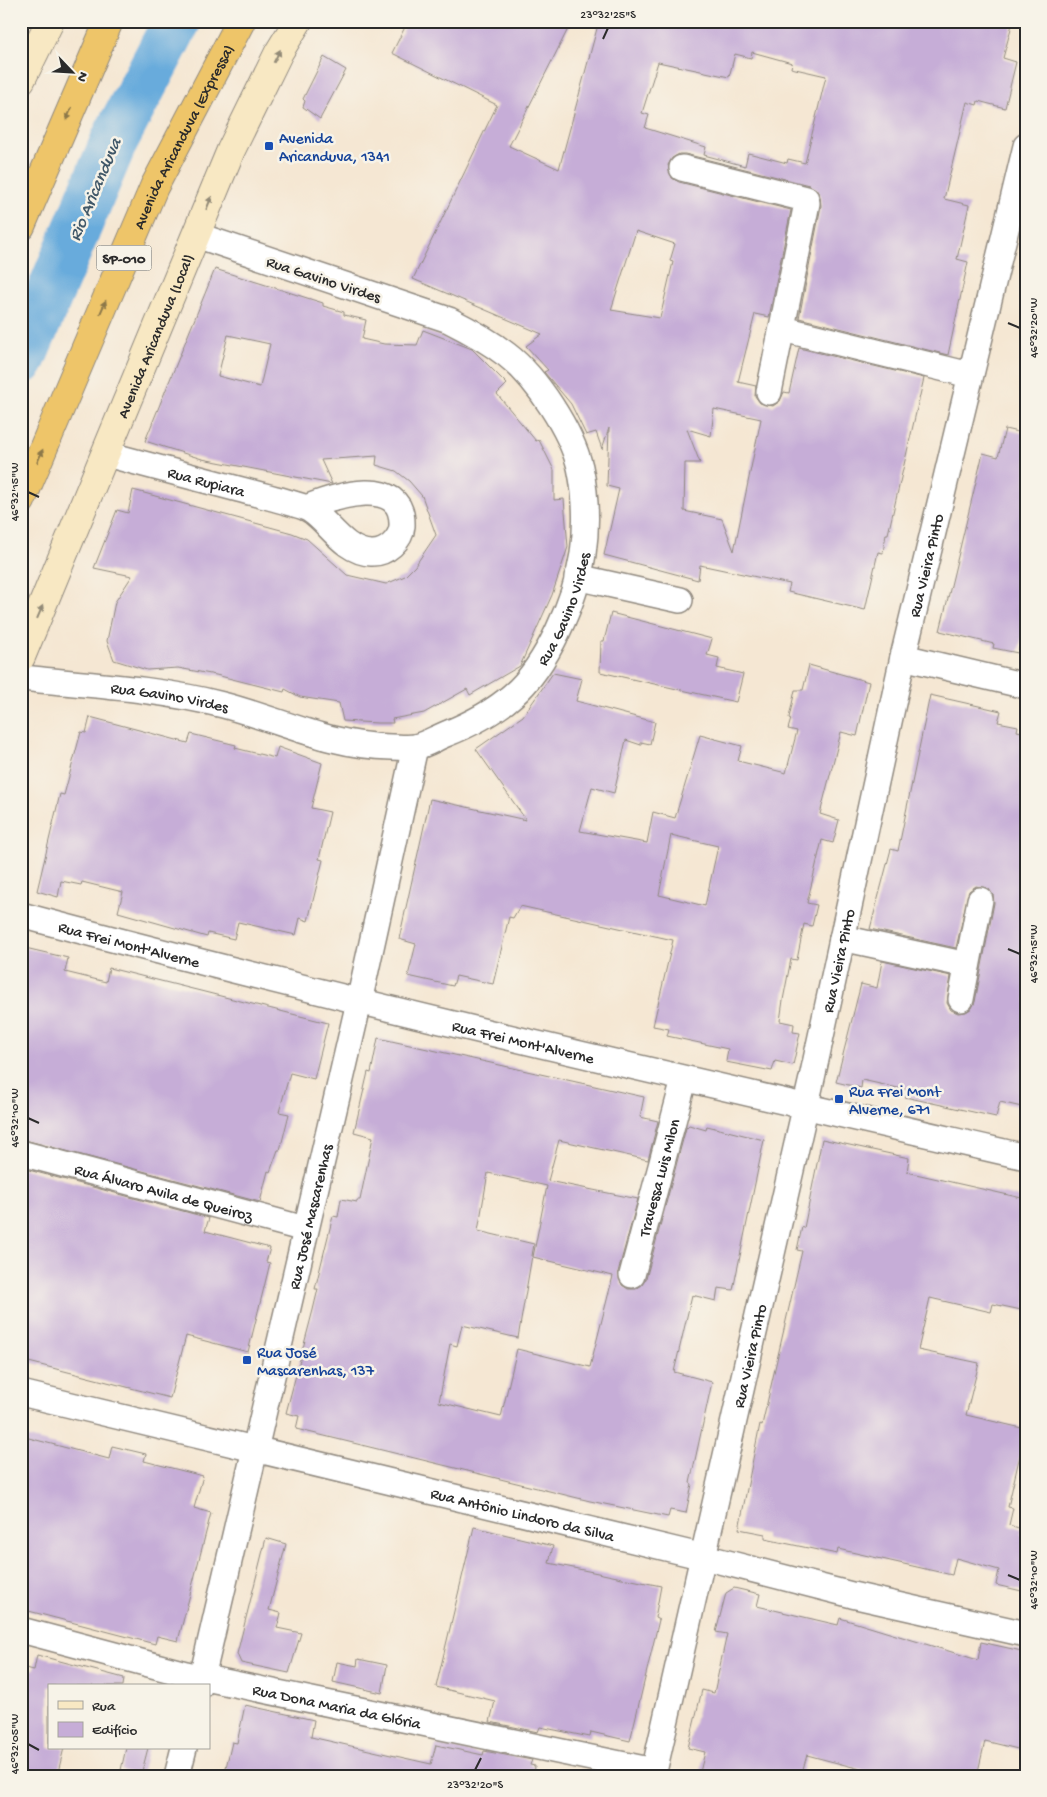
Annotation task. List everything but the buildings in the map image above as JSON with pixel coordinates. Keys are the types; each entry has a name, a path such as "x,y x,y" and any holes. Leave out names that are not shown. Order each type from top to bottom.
{"highway":[{"path":"21,226 109,21"},
{"name":"Avenida Aricanduva (Expressa)","path":"21,501 154,187 241,21"}],"main road":[{"path":"21,80 50,21"},
{"name":"Avenida Aricanduva (Local)","path":"21,657 231,150 279,52 298,21"}],"street":[{"name":"Rua Vieira Pinto","path":"654,1773 806,1106 902,657 970,375 1017,218 1026,146"},
{"path":"682,168 806,199 807,203 784,329 769,392"},
{"name":"Rua Gavino Virdes","path":"21,678 178,696 222,705 315,736 362,746 415,747 491,713 515,694 540,663 560,624 583,554 586,518 580,467 565,430 537,387 509,356 481,336 449,320 196,235"},
{"path":"784,329 970,375"},
{"name":"Rua Rupiara","path":"106,454 306,508"},
{"path":"577,577 680,600"},
{"path":"902,657 1026,686"},
{"name":"Rua José Mascarenhas","path":"201,1681 359,1002 415,747"},
{"path":"961,999 980,900"},
{"name":"Rua Frei Mont'Alverne","path":"21,915 359,1002 684,1080 1026,1157"},
{"path":"842,938 968,965"},
{"name":"Travessa Luis Milon","path":"632,1274 684,1080"},
{"name":"Rua Álvaro Avila de Queiroz","path":"21,1153 305,1229"},
{"name":"Rua Antônio Lindoro da Silva","path":"21,1393 704,1557 852,1596 1026,1634"},
{"name":"Rua Dona Maria da Glória","path":"21,1630 201,1681 654,1773"},
{"path":"177,1776 184,1750"}],"waterway":[{"name":"Rio Aricanduva","path":"21,361 115,139 177,21"}],"place":[{"name":"Avenida Aricanduva, 1341","path":"269,146"},
{"name":"Rua Frei Mont Alverne, 671","path":"839,1099"},
{"name":"Rua José Mascarenhas, 137","path":"247,1360"}]}
